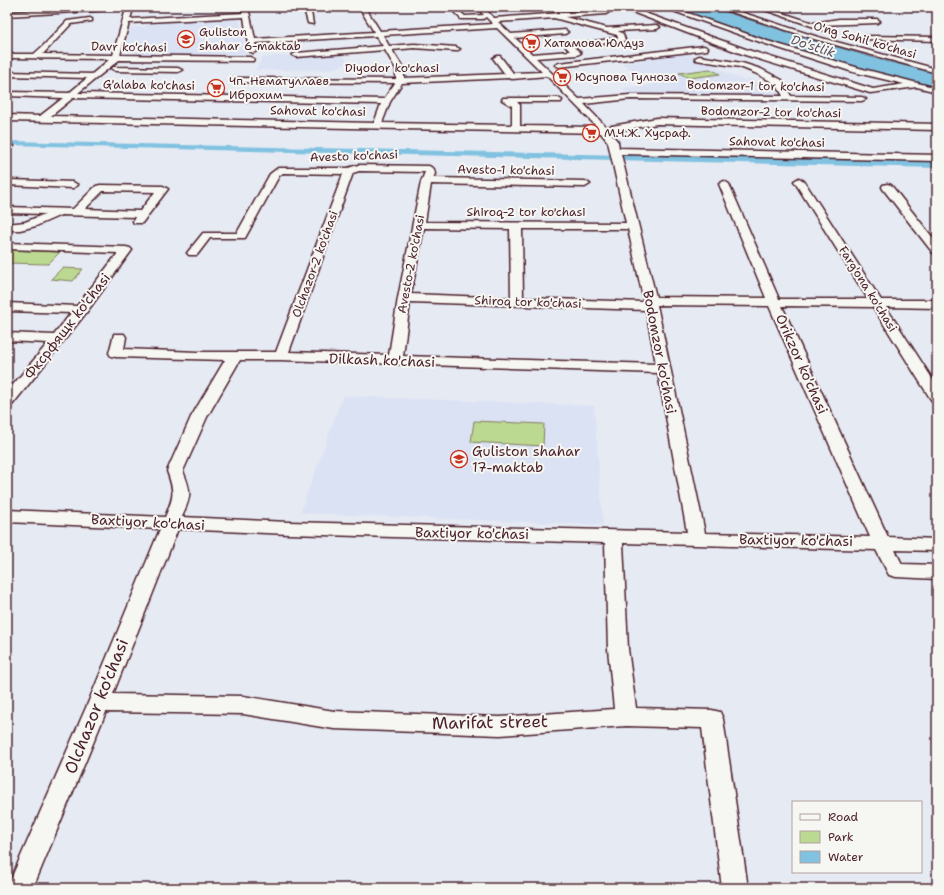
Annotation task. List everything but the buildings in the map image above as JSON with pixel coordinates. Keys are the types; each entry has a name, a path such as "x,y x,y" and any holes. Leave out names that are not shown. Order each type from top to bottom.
{"street":[{"path":"42,119 116,58 123,19 130,7"},
{"path":"7,23 10,12 137,7"},
{"path":"362,7 400,69 400,82 386,102 377,125"},
{"path":"480,8 509,7 523,18"},
{"path":"457,12 463,18 498,24 523,18 606,12 606,9 601,7"},
{"path":"622,7 748,53 851,85 874,91 917,85"},
{"path":"665,7 765,42 841,66 937,90"},
{"name":"O'ng Sohil ko'chasi","path":"719,7 816,38 937,72"},
{"path":"759,7 812,23 829,30"},
{"name":"Bodomzor ko'chasi","path":"480,8 578,102 605,130 613,142 651,303 697,538"},
{"path":"516,12 563,9"},
{"path":"123,19 246,11 253,54 240,74 222,96"},
{"path":"308,12 311,23"},
{"path":"555,16 620,34 658,30 608,30"},
{"path":"35,56 47,47 69,22 96,20"},
{"path":"252,41 284,42 378,33 568,20 589,33"},
{"path":"579,22 605,21"},
{"path":"812,23 877,21"},
{"path":"510,36 565,32"},
{"path":"577,53 568,46 598,40 622,40 620,34"},
{"path":"864,38 937,39"},
{"path":"542,67 675,51 707,49 687,41"},
{"path":"296,55 414,46 456,49"},
{"path":"551,46 560,54"},
{"path":"662,46 675,51"},
{"path":"530,56 577,53 624,47"},
{"name":"Davr ko'chasi","path":"7,56 250,59"},
{"path":"497,58 516,78"},
{"path":"700,58 742,66 758,71 779,82 789,99"},
{"path":"566,64 585,68 630,60 638,61"},
{"path":"116,69 178,70"},
{"path":"7,74 96,76"},
{"path":"240,74 303,84"},
{"name":"Diyodor ko'chasi","path":"303,84 375,89 378,84 383,81 400,82 516,78 549,74"},
{"path":"222,96 303,84"},
{"path":"222,96 265,92 368,94"},
{"name":"G'alaba ko'chasi","path":"7,94 222,96 386,102"},
{"name":"Bodomzor-1 tor ko'chasi","path":"578,102 630,97 862,99"},
{"path":"516,128 516,105 506,100 558,100"},
{"name":"Sahovat ko'chasi","path":"7,118 202,119 377,125 605,130"},
{"name":"Bodomzor-2 tor ko'chasi","path":"605,130 657,121 937,127"},
{"name":"Sahovat ko'chasi","path":"617,157 937,158"},
{"name":"Avesto ko'chasi","path":"193,252 206,236 241,236 275,174 281,170 349,171 358,168 428,175"},
{"name":"Olchazor-2 ko'chasi","path":"281,356 349,171"},
{"name":"Avesto-1 ko'chasi","path":"428,175 586,184"},
{"name":"Avesto-2 ko'chasi","path":"395,360 404,298 428,175"},
{"name":"Farg'ona ko'chasi","path":"799,181 937,398"},
{"path":"10,182 73,185"},
{"name":"Orikzor ko'chasi","path":"724,184 774,302 896,570 937,572"},
{"path":"887,187 937,251"},
{"path":"7,210 76,212 141,217 163,189 100,188 76,212"},
{"path":"7,227 19,228 39,222 60,212"},
{"name":"Shiroq-2 tor ko'chasi","path":"419,225 633,226"},
{"path":"516,225 517,302"},
{"path":"7,238 19,228"},
{"name":"Фксрфящк ko'chasi","path":"7,246 126,250 81,310 7,402"},
{"name":"Shiroq tor ko'chasi","path":"404,298 517,302 774,302 937,304"},
{"path":"7,307 81,310"},
{"path":"7,337 58,339"},
{"name":"Dilkash ko'chasi","path":"119,337 116,353 281,356 664,369"},
{"name":"Olchazor ko'chasi","path":"20,888 99,703 170,523 181,500 181,487 175,470 199,417 235,356"},
{"name":"Baxtiyor ko'chasi","path":"7,516 288,528 614,537 882,542 937,545"},
{"path":"614,537 618,649 626,717"},
{"name":"Marifat street","path":"99,703 243,705 334,720 500,726 626,717 712,719 735,888"}],"shaded area":[{"name":"Guliston shahar 6-maktab","path":"239,16 246,56 139,56 126,49 130,28 146,27 149,20"},
{"path":"341,52 348,63 327,70 255,70 263,57"},
{"path":"683,52 742,80 751,79 756,82 776,86 782,97 632,95 622,88 653,85 622,63 648,60 643,57"},
{"name":"Guliston shahar 17-maktab","path":"343,396 594,406 603,525 300,513"}],"green space":[{"path":"710,69 720,74 689,78 679,73"},
{"path":"7,250 60,252 48,264 7,263"},
{"path":"62,268 83,269 73,281 51,279"},
{"path":"474,421 544,424 543,446 471,442"}],"water":[{"name":"Do'stlik","path":"672,7 710,7 796,35 881,60 937,73 937,87 863,70 794,49"}],"waterway":[{"path":"7,143 937,165"}],"place":[{"name":"Guliston shahar 6-maktab","path":"186,39"},
{"name":"Хатамова Юлдуз","path":"531,43"},
{"name":"Юсупова Гулноза","path":"562,77"},
{"name":"Чп. Нематуллаев Иброхим","path":"216,88"},
{"name":"М.Ч.Ж. Хусраф.","path":"591,133"},
{"name":"Guliston shahar 17-maktab","path":"459,459"}]}
